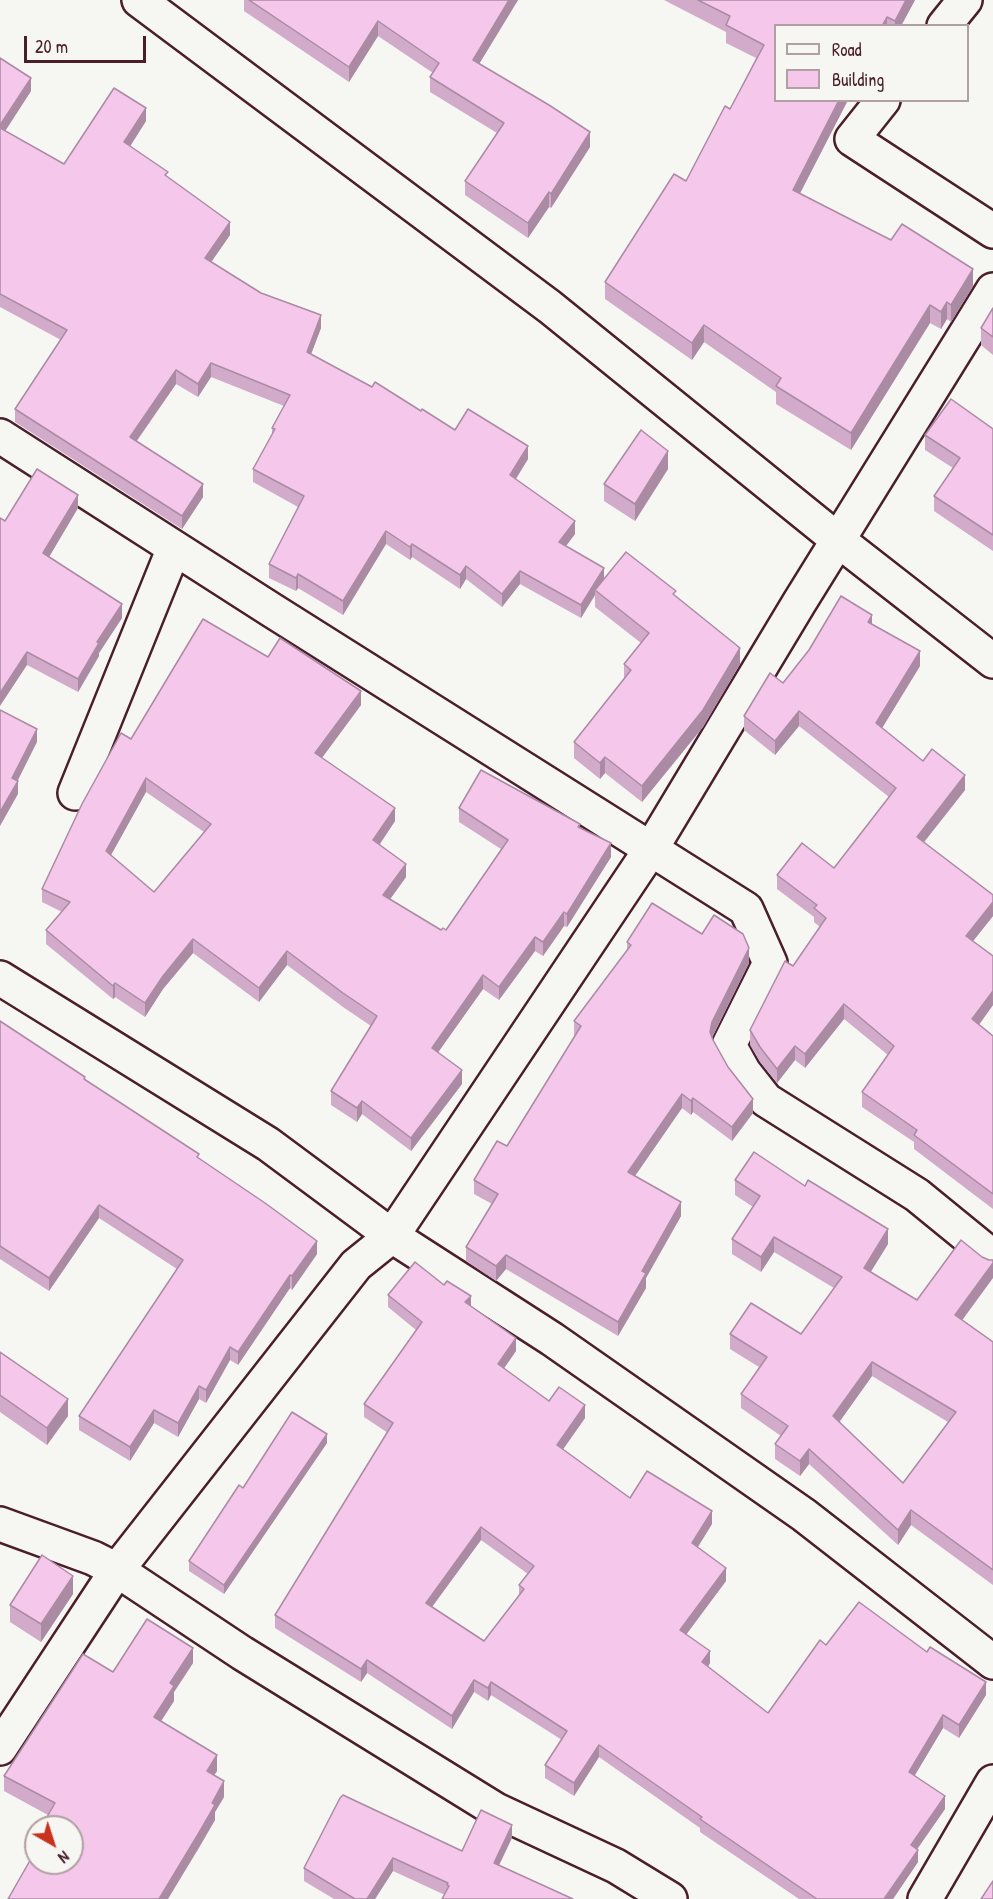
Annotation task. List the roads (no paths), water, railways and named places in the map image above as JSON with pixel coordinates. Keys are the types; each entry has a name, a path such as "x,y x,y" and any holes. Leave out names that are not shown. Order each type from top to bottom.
{"street":[{"path":"139,0 550,307 838,540 993,661"},
{"path":"946,24 965,0"},
{"path":"881,102 852,139 993,231"},
{"path":"0,1748 117,1570 356,1265 392,1236 651,849 993,290"},
{"path":"0,436 746,909 770,963 729,1045 744,1072 766,1100 917,1195 993,1257"},
{"path":"75,793 174,548"},
{"path":"0,978 268,1144 392,1236 552,1339 804,1515 993,1662"},
{"path":"0,1524 93,1558 117,1570 242,1653 496,1810 616,1866 670,1899"},
{"path":"925,1899 993,1782"}]}
